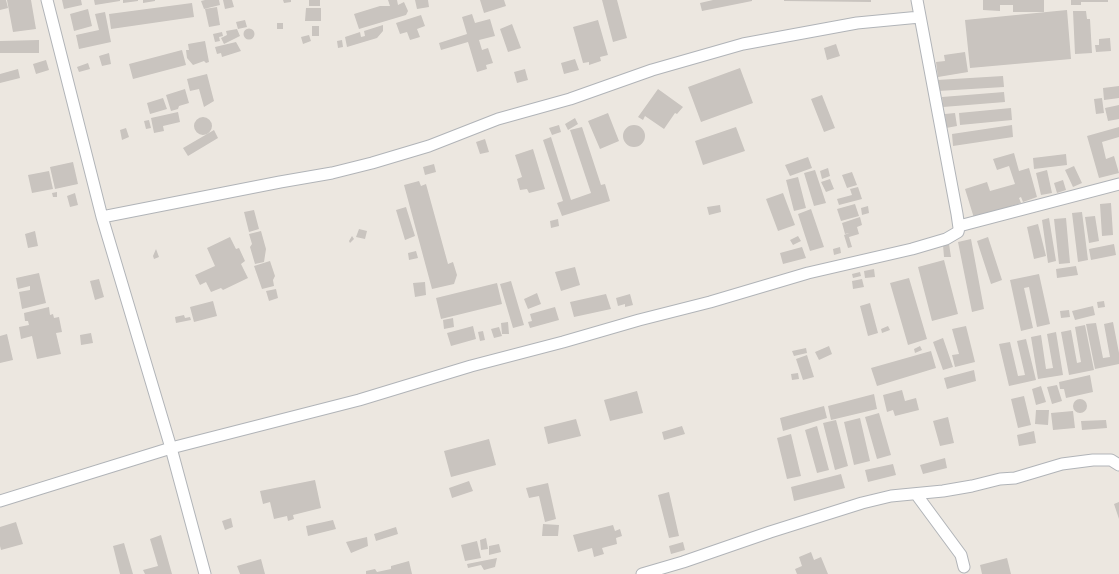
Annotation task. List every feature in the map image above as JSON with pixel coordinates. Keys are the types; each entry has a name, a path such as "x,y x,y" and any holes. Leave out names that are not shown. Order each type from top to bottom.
{"street":[{"path":"47,0 102,217 171,448 205,574"},
{"path":"0,501 171,448 359,400 471,366 710,302 808,273 912,249 946,238 958,232 959,226 917,0"},
{"path":"102,217 332,173 372,163 429,146 498,119 570,99 652,70 743,44 857,23 920,17"},
{"path":"959,226 1119,184"},
{"path":"642,574 862,503 891,496 943,491 1016,478 1062,464 1093,460 1111,460 1119,465"},
{"path":"916,494 961,555 964,567"}],"building":[{"path":"0,0 6,0 8,8 0,10"},
{"path":"7,0 31,0 36,29 13,32"},
{"path":"62,0 81,0 82,5 64,9"},
{"path":"94,0 120,0 120,1 95,5"},
{"path":"123,0 138,0 138,1 123,3"},
{"path":"143,0 155,0 155,1 143,3"},
{"path":"219,0 220,5 204,9 201,1"},
{"path":"223,0 232,0 234,7 225,9"},
{"path":"283,0 291,0 291,2 284,3"},
{"path":"309,0 320,0 320,6 309,6"},
{"path":"388,0 397,0 398,5 404,2 408,11 406,15 359,29 354,14 380,6 390,6"},
{"path":"415,0 428,0 429,7 417,9"},
{"path":"480,0 504,0 506,6 484,13"},
{"path":"602,0 617,0 627,38 613,42"},
{"path":"713,0 752,1 702,11 700,3"},
{"path":"871,0 871,2 784,1"},
{"path":"983,0 1044,0 1044,12 1013,12 1013,5 1000,5 1000,11 983,10"},
{"path":"1071,0 1108,0 1108,2 1081,2 1081,5 1071,5"},
{"path":"192,3 194,17 111,29 109,14"},
{"path":"217,7 220,25 209,27 205,9"},
{"path":"306,8 321,8 321,21 305,21"},
{"path":"88,9 92,26 74,31 70,14"},
{"path":"1067,10 1071,59 970,68 965,20"},
{"path":"1073,11 1086,11 1087,19 1090,19 1092,53 1075,54"},
{"path":"105,12 111,42 79,49 76,35 99,30 95,14"},
{"path":"472,14 475,23 490,19 495,36 479,40 482,50 488,48 493,63 486,65 487,69 477,72 468,42 441,50 439,43 467,34 462,17"},
{"path":"421,15 425,26 417,29 420,37 410,40 407,32 400,34 396,23"},
{"path":"245,20 247,27 238,29 236,22"},
{"path":"598,20 608,55 600,57 601,61 589,65 589,62 583,63 573,27"},
{"path":"277,23 283,23 283,29 277,29"},
{"path":"512,24 521,48 508,52 500,29"},
{"path":"383,25 383,31 377,38 347,47 345,37 360,32 361,37 365,36 364,31"},
{"path":"312,26 319,26 319,36 312,36"},
{"path":"237,29 240,36 224,44 221,38 227,35 226,31"},
{"path":"247,29 251,29 253,30 253,38 247,39 244,36 244,32"},
{"path":"222,32 223,36 219,37 220,41 215,42 213,34"},
{"path":"309,35 311,41 303,44 301,37"},
{"path":"1110,38 1111,51 1096,52 1095,45 1099,45 1099,39"},
{"path":"39,40 39,53 0,53 0,41"},
{"path":"342,40 343,47 338,48 337,41"},
{"path":"205,41 209,62 206,63 204,61 193,65 187,58 186,50 189,50 188,44"},
{"path":"236,42 241,51 222,57 221,53 217,54 215,47"},
{"path":"836,44 840,56 827,60 824,48"},
{"path":"182,50 186,65 133,79 129,64"},
{"path":"965,52 968,72 938,77 936,62 945,61 944,55"},
{"path":"109,53 111,64 102,66 99,56"},
{"path":"575,59 579,70 564,74 561,63"},
{"path":"46,60 49,70 36,74 33,64"},
{"path":"88,63 90,69 79,72 77,67"},
{"path":"740,68 753,103 701,122 688,87"},
{"path":"18,69 20,78 0,83 0,74"},
{"path":"525,69 528,80 517,83 514,72"},
{"path":"207,74 214,101 204,107 199,89 190,91 187,79"},
{"path":"1003,76 1004,87 938,91 937,80"},
{"path":"1119,86 1119,98 1104,100 1103,88"},
{"path":"185,89 189,103 179,106 178,109 171,111 166,95"},
{"path":"658,89 683,107 677,114 675,113 664,129 645,116 643,120 638,117"},
{"path":"1004,92 1005,102 943,107 942,97"},
{"path":"822,95 835,128 824,132 811,99"},
{"path":"163,98 167,109 150,114 147,103"},
{"path":"1102,98 1104,113 1096,114 1094,99"},
{"path":"1119,105 1119,119 1108,121 1105,108"},
{"path":"1011,108 1012,120 960,125 959,113"},
{"path":"178,112 180,122 163,126 164,131 154,133 151,118"},
{"path":"608,113 619,141 600,149 588,121"},
{"path":"955,113 957,126 946,128 945,114"},
{"path":"203,117 209,120 212,126 209,132 203,135 197,132 194,126 197,120"},
{"path":"575,118 578,124 568,130 565,124"},
{"path":"149,120 151,128 146,129 144,121"},
{"path":"559,125 561,132 552,135 549,128"},
{"path":"634,125 642,128 645,136 642,144 634,147 626,144 623,136 626,128"},
{"path":"1012,125 1013,137 953,146 952,134"},
{"path":"582,127 601,185 605,184 610,201 562,216 557,203 563,201 543,140 551,137 571,200 591,193 570,130"},
{"path":"736,127 745,151 703,165 695,141"},
{"path":"1119,127 1119,137 1102,142 1106,159 1114,156 1119,173 1099,178 1087,136"},
{"path":"126,128 129,137 122,140 120,130"},
{"path":"214,130 218,138 188,156 183,148"},
{"path":"485,139 489,152 480,154 476,142"},
{"path":"533,149 545,189 529,193 527,189 520,190 517,179 522,177 515,155"},
{"path":"1014,153 1019,171 1029,168 1037,197 1023,202 1021,197 1019,198 1021,203 974,218 965,189 987,182 990,191 1015,184 1009,166 997,170 993,159"},
{"path":"1066,154 1067,165 1034,169 1033,158"},
{"path":"808,157 812,168 790,176 785,165"},
{"path":"73,162 78,184 55,189 50,167"},
{"path":"434,164 436,172 425,175 423,167"},
{"path":"1074,166 1082,183 1073,187 1065,170"},
{"path":"828,168 830,176 822,179 820,171"},
{"path":"815,170 826,203 814,206 804,173"},
{"path":"1047,170 1052,193 1041,195 1036,173"},
{"path":"49,171 53,189 32,193 28,175"},
{"path":"852,172 857,185 847,188 842,175"},
{"path":"798,177 806,208 794,211 786,180"},
{"path":"830,179 834,189 826,192 821,182"},
{"path":"1063,180 1066,190 1057,193 1054,183"},
{"path":"419,181 421,186 426,184 448,264 453,262 457,275 454,284 432,289 404,185"},
{"path":"858,187 862,199 839,205 837,199 852,195 850,189"},
{"path":"57,192 57,197 53,197 52,193"},
{"path":"75,193 78,205 70,207 67,196"},
{"path":"783,193 795,225 778,231 766,199"},
{"path":"1111,203 1113,235 1102,236 1100,204"},
{"path":"855,204 859,216 841,221 837,209"},
{"path":"720,205 721,212 709,215 707,207"},
{"path":"868,206 869,213 862,215 861,208"},
{"path":"406,207 415,236 405,240 396,210"},
{"path":"811,209 824,247 810,251 798,214"},
{"path":"254,210 259,229 249,232 244,212"},
{"path":"1082,212 1088,260 1078,262 1072,213"},
{"path":"1095,216 1099,241 1089,243 1085,217"},
{"path":"860,217 862,225 857,227 859,234 849,237 852,247 848,248 844,235 849,233 845,234 842,223"},
{"path":"1049,218 1056,261 1048,263 1042,220"},
{"path":"1066,218 1070,263 1059,264 1054,219"},
{"path":"558,219 559,226 551,228 550,221"},
{"path":"1038,224 1046,256 1034,259 1027,227"},
{"path":"359,229 367,231 365,239 356,237"},
{"path":"35,231 38,246 28,248 25,234"},
{"path":"261,231 266,249 264,262 255,264 250,247 252,244 249,234"},
{"path":"352,236 354,239 350,243 349,241"},
{"path":"798,236 801,241 793,245 790,240"},
{"path":"230,237 236,249 239,248 245,261 241,264 248,278 223,290 221,288 211,292 206,282 200,285 195,275 215,266 207,248"},
{"path":"988,237 1002,280 991,284 977,241"},
{"path":"971,239 984,309 972,312 958,242"},
{"path":"949,244 951,257 944,257 943,245"},
{"path":"1114,244 1116,255 1091,260 1089,249"},
{"path":"802,247 806,258 783,264 780,253"},
{"path":"840,247 841,253 834,255 833,249"},
{"path":"156,249 159,257 154,259 153,256"},
{"path":"416,251 418,258 409,260 408,253"},
{"path":"944,260 958,314 932,321 918,267"},
{"path":"270,261 275,276 273,280 274,286 262,289 254,266"},
{"path":"1076,266 1078,275 1057,278 1056,269"},
{"path":"575,267 580,285 561,291 555,272"},
{"path":"874,269 875,277 865,278 864,271"},
{"path":"860,272 861,276 853,278 852,274"},
{"path":"39,273 46,303 22,309 19,292 30,290 30,286 18,289 16,278"},
{"path":"1039,274 1050,324 1037,327 1029,287 1024,288 1033,328 1021,331 1010,280"},
{"path":"909,278 927,339 908,345 890,283"},
{"path":"99,279 104,297 95,300 90,281"},
{"path":"862,279 864,287 853,289 852,281"},
{"path":"511,281 524,325 513,328 500,284"},
{"path":"425,282 426,295 415,297 413,283"},
{"path":"497,283 502,304 441,319 436,298"},
{"path":"276,289 278,298 269,301 266,291"},
{"path":"537,293 541,304 528,309 524,299"},
{"path":"606,294 611,309 574,317 570,302"},
{"path":"630,294 633,305 625,307 625,304 618,306 616,298"},
{"path":"213,301 217,316 194,322 190,307"},
{"path":"1104,301 1105,307 1098,308 1097,302"},
{"path":"870,303 878,333 868,336 860,306"},
{"path":"1093,306 1095,315 1075,320 1072,311"},
{"path":"49,307 50,315 53,314 54,318 59,317 62,332 56,333 61,354 37,359 32,336 21,339 19,327 29,325 28,321 25,321 24,313"},
{"path":"555,307 559,320 530,328 528,322 532,321 530,314"},
{"path":"1069,310 1070,317 1061,318 1060,311"},
{"path":"184,315 185,318 190,317 191,320 176,323 175,317"},
{"path":"453,318 454,327 444,329 443,320"},
{"path":"508,322 509,334 502,334 501,323"},
{"path":"1113,322 1119,353 1119,364 1095,369 1086,324 1096,323 1103,358 1110,357 1104,324"},
{"path":"1085,325 1094,370 1069,375 1061,332 1071,330 1077,363 1081,362 1075,327"},
{"path":"473,326 476,339 451,346 447,333"},
{"path":"888,326 890,330 882,333 881,329"},
{"path":"966,326 975,362 955,367 952,355 959,354 952,329"},
{"path":"499,327 502,336 494,338 491,329"},
{"path":"483,331 485,340 480,341 478,332"},
{"path":"1056,332 1063,375 1038,379 1031,337 1041,335 1046,369 1053,368 1047,334"},
{"path":"91,333 93,343 81,345 80,335"},
{"path":"7,334 13,360 0,363 0,336"},
{"path":"943,338 953,367 943,370 933,342"},
{"path":"1026,339 1036,380 1009,386 999,344 1010,342 1018,376 1025,375 1017,341"},
{"path":"829,346 832,354 819,360 815,352"},
{"path":"920,346 922,350 915,353 914,349"},
{"path":"806,348 807,353 794,356 792,351"},
{"path":"931,351 936,368 877,386 871,368"},
{"path":"807,355 814,377 803,380 796,359"},
{"path":"974,370 976,381 947,389 944,378"},
{"path":"798,373 799,379 792,380 791,374"},
{"path":"1090,375 1093,392 1066,398 1064,389 1060,389 1059,382"},
{"path":"1057,385 1062,401 1052,404 1047,387"},
{"path":"1041,386 1046,402 1036,405 1032,389"},
{"path":"902,390 905,401 916,398 919,410 895,416 893,410 887,412 883,395"},
{"path":"637,391 643,413 610,421 604,400"},
{"path":"874,394 877,409 831,420 828,406"},
{"path":"1024,396 1031,425 1018,428 1011,399"},
{"path":"1080,399 1085,401 1087,406 1085,411 1080,413 1075,411 1073,406 1075,401"},
{"path":"824,406 827,418 783,431 780,418"},
{"path":"1036,410 1049,410 1048,425 1035,424"},
{"path":"1073,411 1075,428 1053,430 1051,413"},
{"path":"879,413 891,455 877,459 865,417"},
{"path":"948,417 954,443 940,446 933,421"},
{"path":"860,418 870,461 854,465 844,422"},
{"path":"576,419 581,436 548,444 544,427"},
{"path":"836,420 848,466 835,470 823,423"},
{"path":"1106,420 1107,428 1082,430 1081,421"},
{"path":"682,426 685,434 664,440 662,432"},
{"path":"817,426 829,470 817,473 805,430"},
{"path":"1034,431 1036,443 1019,446 1017,435"},
{"path":"791,434 801,476 787,479 777,438"},
{"path":"489,439 496,465 451,477 444,451"},
{"path":"945,458 947,468 923,474 920,465"},
{"path":"893,464 896,475 868,482 865,470"},
{"path":"841,474 845,488 794,501 791,487"},
{"path":"315,480 321,508 293,515 294,519 288,521 287,516 274,519 270,502 263,504 260,491"},
{"path":"469,481 473,491 452,498 449,488"},
{"path":"548,483 556,519 545,522 539,496 529,498 526,488"},
{"path":"669,492 679,536 669,538 658,495"},
{"path":"1119,502 1119,519 1114,504"},
{"path":"231,518 233,527 225,530 222,521"},
{"path":"333,520 336,529 308,536 306,526"},
{"path":"16,522 23,544 1,550 0,527"},
{"path":"543,524 559,525 558,536 542,536"},
{"path":"613,525 615,531 620,529 622,536 616,538 617,544 602,548 604,554 594,557 592,548 578,552 573,535"},
{"path":"396,527 398,534 376,541 374,534"},
{"path":"161,535 172,574 145,574 143,570 158,566 150,539"},
{"path":"367,537 368,546 351,553 346,542"},
{"path":"486,538 488,549 481,550 480,540"},
{"path":"477,541 481,558 465,561 461,545"},
{"path":"683,542 685,550 671,554 669,546"},
{"path":"124,543 133,574 120,574 113,546"},
{"path":"499,544 501,552 489,555 489,546"},
{"path":"811,552 814,560 821,557 828,574 797,574 795,569 802,566 799,557"},
{"path":"497,558 495,567 484,570 481,565 468,568 467,564"},
{"path":"1007,558 1011,574 982,574 980,565"},
{"path":"261,559 265,574 240,574 237,566"},
{"path":"409,561 412,574 366,574 366,571 375,569 377,572 391,569 391,566"}]}
